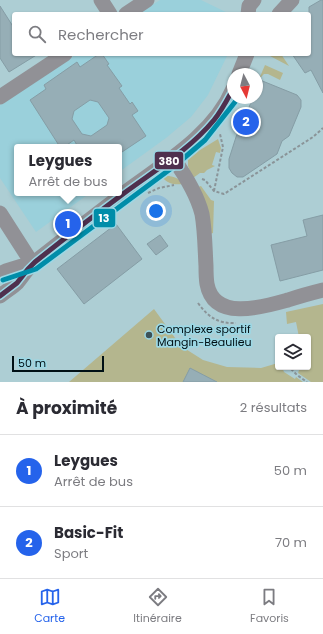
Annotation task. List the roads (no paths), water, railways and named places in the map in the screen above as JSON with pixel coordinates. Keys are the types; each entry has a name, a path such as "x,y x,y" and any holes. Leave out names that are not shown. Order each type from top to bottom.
{"street":[{"path":"101,0 109,12"},
{"path":"129,12 146,0"},
{"path":"273,0 279,12"},
{"path":"281,12 292,0"},
{"path":"1,94 62,56"},
{"path":"241,68 246,56"},
{"path":"122,196 201,135 227,101"},
{"path":"173,158 193,190 199,203 204,224 207,284 213,298 219,304 245,309 275,303 323,290"},
{"path":"0,296 16,284 32,263 122,196"},
{"path":"0,214 32,263"},
{"path":"0,274 32,263"}],"place":[{"name":"Basic-Fit","path":"246,122"},
{"name":"Leygues","path":"68,224"},
{"name":"Complexe sportif Mangin-Beaulieu","path":"149,335"}]}
